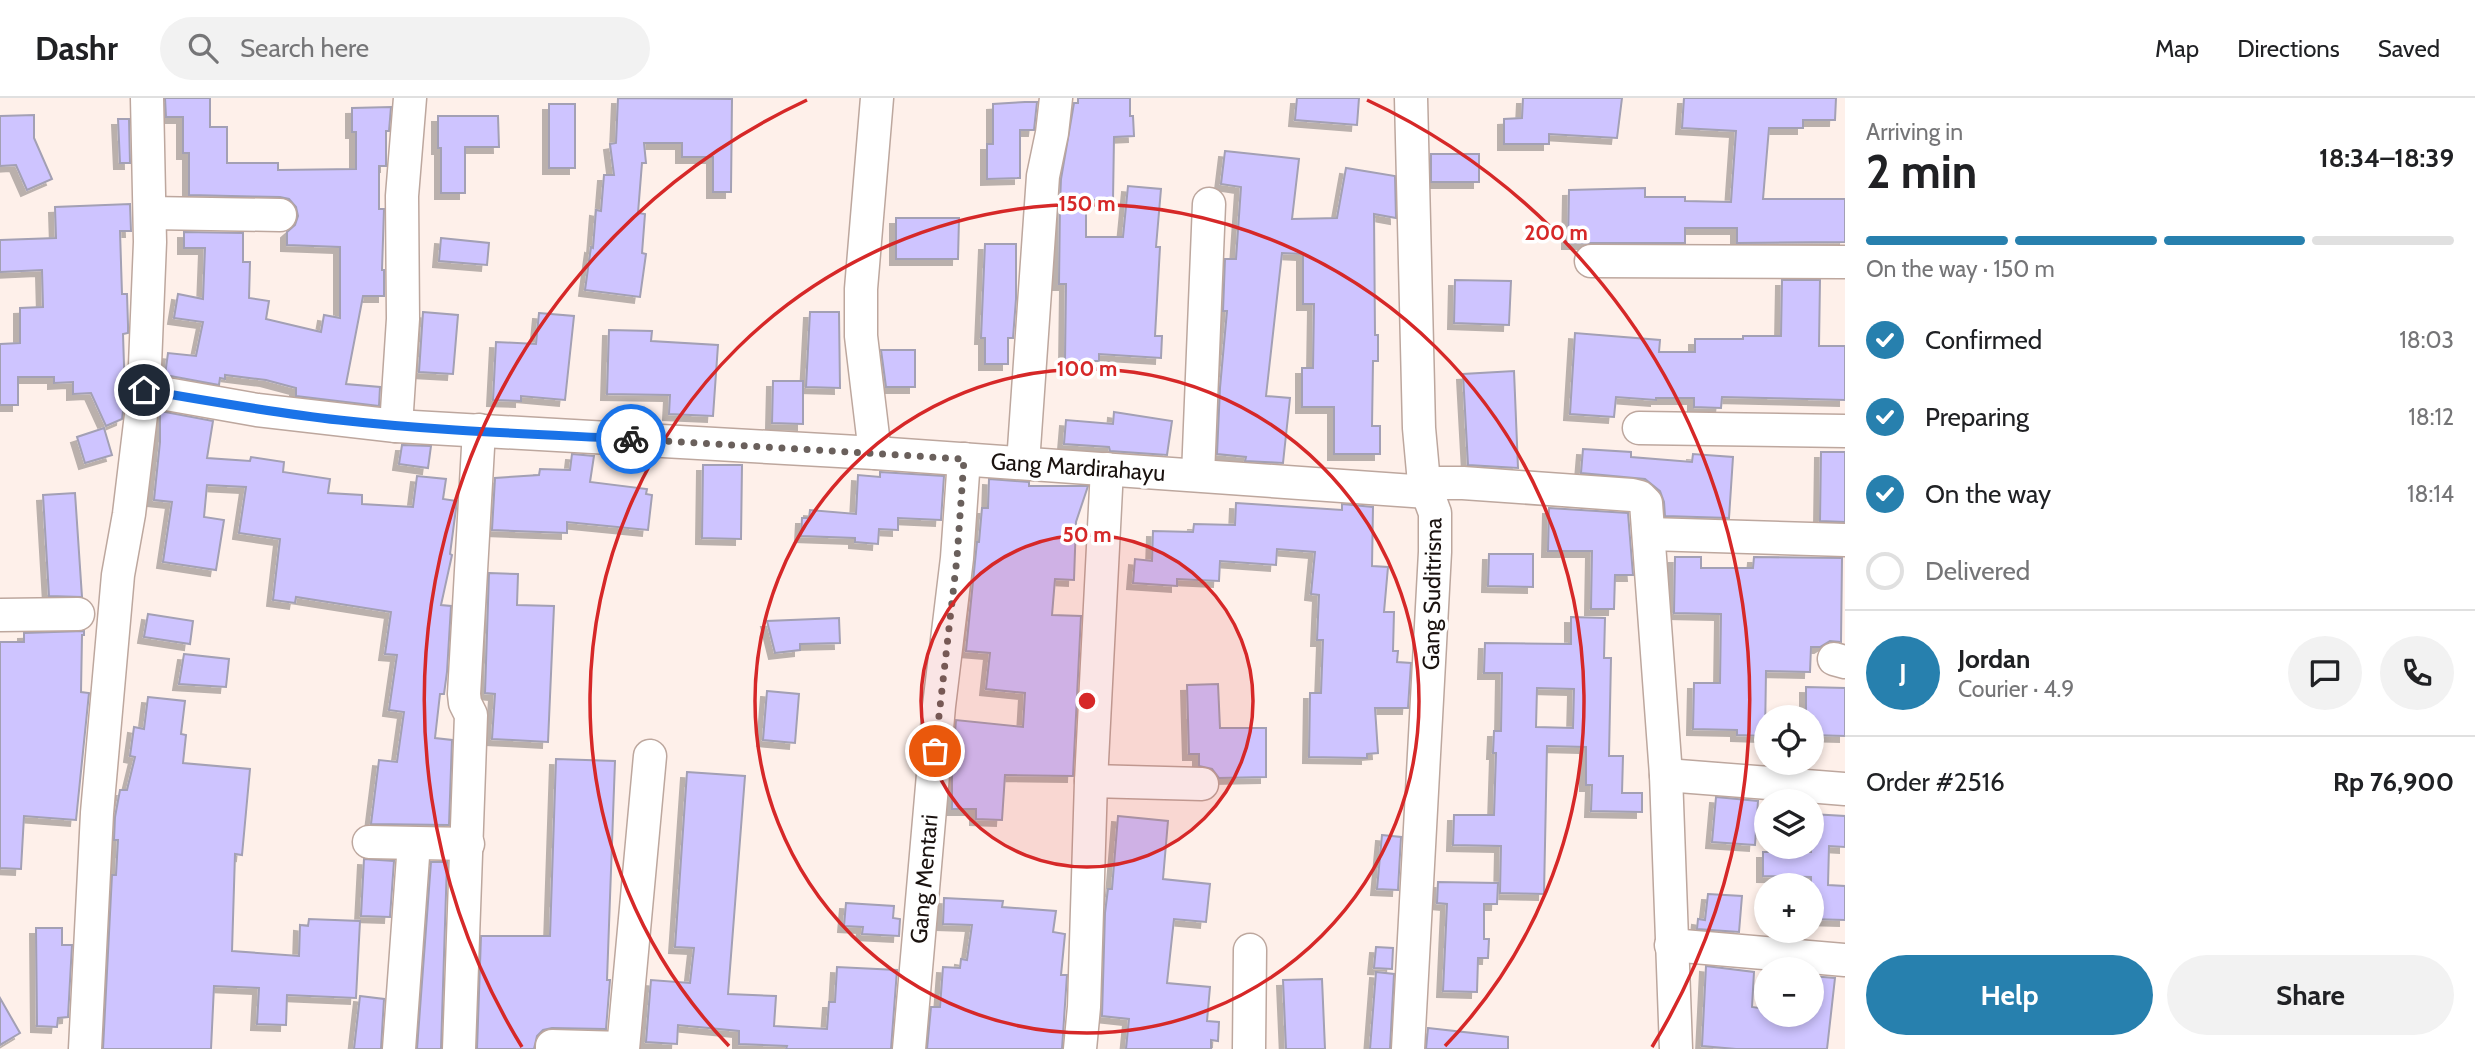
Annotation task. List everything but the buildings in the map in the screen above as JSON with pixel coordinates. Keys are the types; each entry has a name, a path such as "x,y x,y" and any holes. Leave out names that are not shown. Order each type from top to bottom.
{"street":[{"path":"85,1049 97,813 114,615 144,390 150,213 147,98"},
{"path":"396,426 403,319 402,196 410,98"},
{"path":"875,453 861,336 861,289 877,98"},
{"path":"1023,463 1043,176 1056,98"},
{"name":"Gang Suditrisna","path":"1408,1049 1435,552 1435,513 1426,487 1419,428 1411,98"},
{"path":"1198,475 1209,204"},
{"path":"150,213 280,215"},
{"path":"1591,261 1845,262"},
{"name":"Gang Mardirahayu","path":"144,390 257,410 396,426 875,453 1198,475 1426,487 1463,483 1636,496 1646,503 1649,534 1666,775 1676,1049"},
{"path":"1639,428 1845,431"},
{"path":"459,1049 471,715 464,694 480,430"},
{"name":"Gang Mentari","path":"909,1049 939,706 957,558 964,459"},
{"path":"1080,1049 1084,1007 1090,767 1107,469"},
{"path":"1649,534 1845,540"},
{"path":"0,615 78,614"},
{"path":"552,1049 552,1046 623,1049 650,756"},
{"path":"1666,775 1845,789"},
{"path":"1091,781 1202,784"},
{"path":"369,842 468,844"},
{"path":"399,1049 414,843"},
{"path":"1671,945 1845,960"},
{"path":"1249,1049 1250,950"}],"way so far":[{"path":"631,439 964,459 957,558 935,751"}],"route":[{"path":"144,390 257,410 396,426 631,439"}]}
